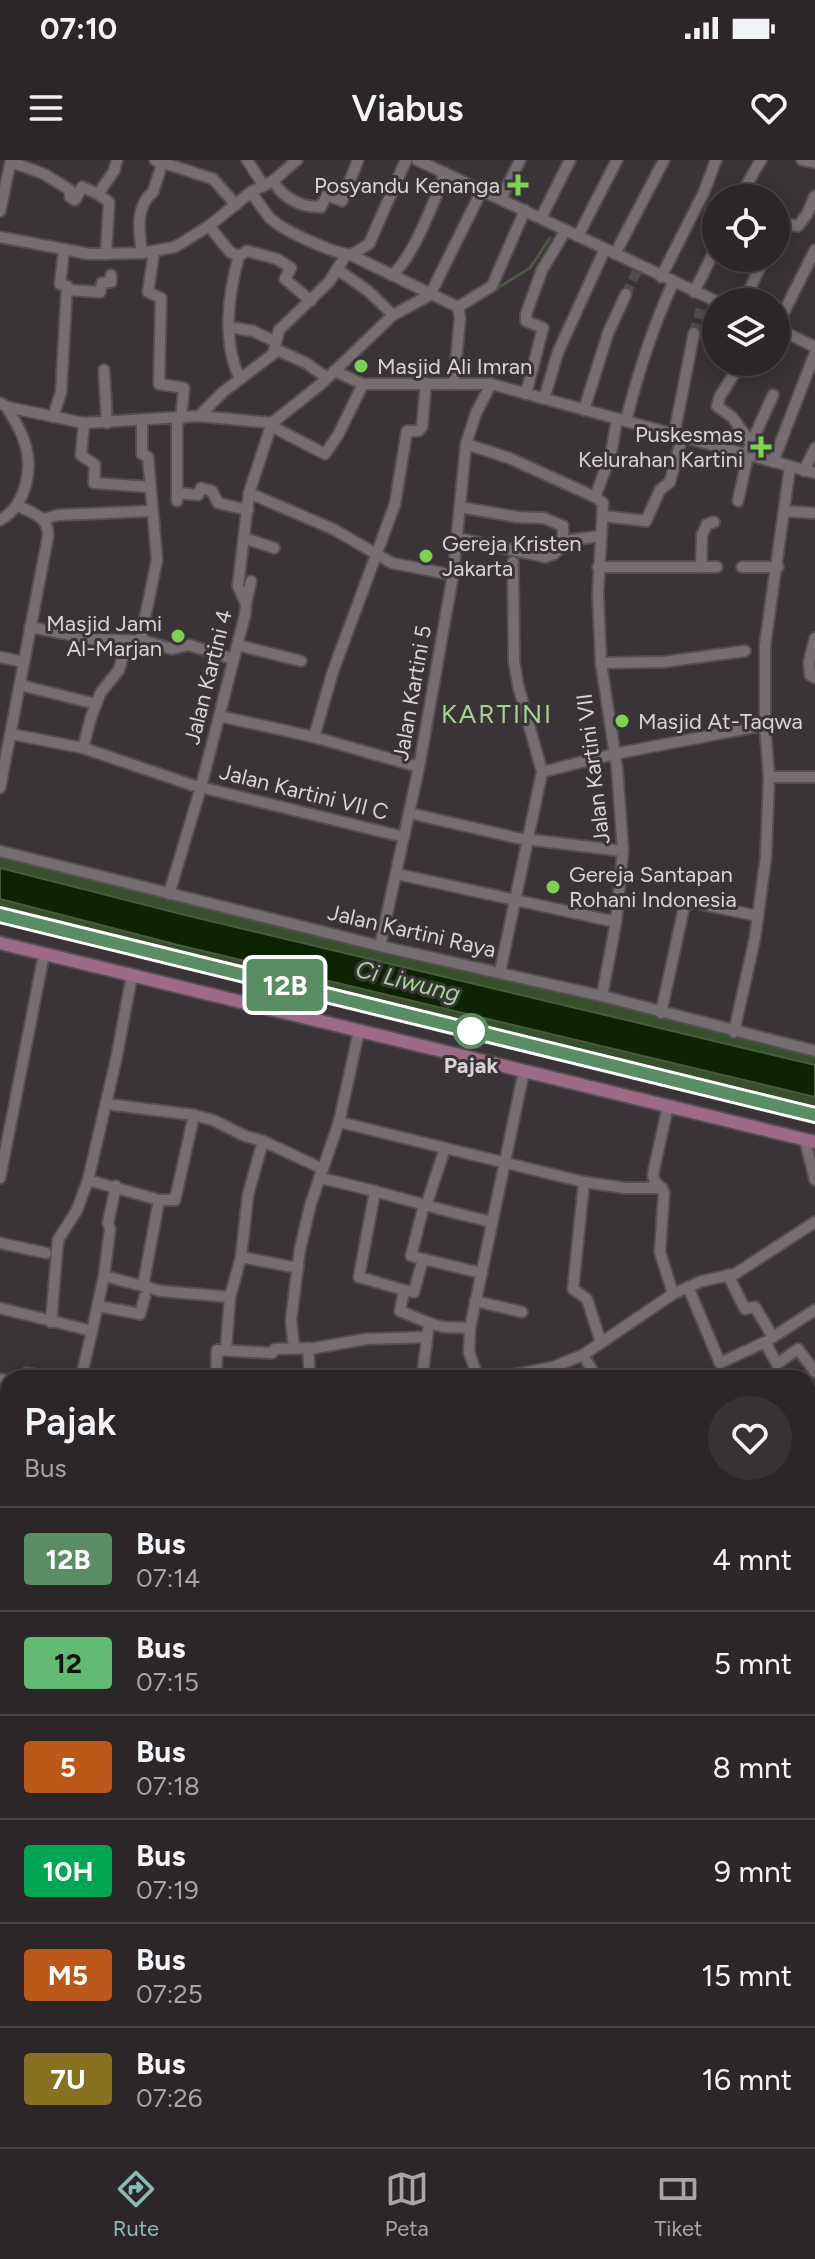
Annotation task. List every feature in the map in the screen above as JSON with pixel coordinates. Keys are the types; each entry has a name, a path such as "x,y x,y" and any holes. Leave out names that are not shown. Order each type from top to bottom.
{"main road":[{"path":"0,915 815,1115"},
{"path":"0,943 810,1141"}],"street":[{"path":"98,194 114,171 117,160"},
{"path":"247,160 281,194 307,207 321,207 327,195 342,201 358,160"},
{"path":"0,237 106,254 175,247 209,226 297,160"},
{"path":"199,416 269,357 282,327 311,301 349,255 369,244 406,160"},
{"path":"417,160 566,230 700,299 708,272"},
{"path":"501,199 520,160"},
{"path":"541,218 570,160"},
{"path":"578,236 617,160"},
{"path":"544,399 558,352 610,252 664,160"},
{"path":"661,277 704,192 716,160"},
{"path":"747,184 761,160"},
{"path":"802,160 815,163"},
{"path":"0,211 11,161 46,175 70,190 71,198 75,200 82,187 109,202 106,254"},
{"path":"236,205 213,179 159,162 153,192 143,202 139,229 148,252 148,292 161,298 159,384 184,388 179,419 177,497 198,495 201,488 212,491 218,503 248,510"},
{"path":"392,275 401,266 419,234 445,173"},
{"path":"271,424 331,374 393,315 430,295 482,190"},
{"path":"251,192 275,223 458,307"},
{"path":"790,224 798,226 802,222 815,196"},
{"path":"458,307 492,286 525,210"},
{"path":"209,226 230,252 239,256"},
{"path":"526,394 543,328 526,321 526,314 542,270 566,230"},
{"path":"53,417 61,392 67,290 67,285 60,284 64,249"},
{"path":"790,300 815,250"},
{"path":"240,379 235,368 229,327 230,296 239,256 247,251 284,262 291,267 285,279 311,301"},
{"path":"337,269 368,291 393,315"},
{"path":"67,290 100,292 102,283 111,282 111,275"},
{"path":"595,497 653,330 673,283"},
{"path":"584,410 608,333 626,294"},
{"path":"454,383 460,318 458,307"},
{"path":"229,327 253,331 306,363 363,384 491,384 809,472 815,448"},
{"path":"466,444 509,458 595,497 603,503 603,516 646,521 660,490 670,482 694,333"},
{"path":"773,462 815,347 790,335"},
{"path":"104,370 107,423"},
{"path":"733,376 717,406 732,417 751,443"},
{"path":"314,737 333,671 399,490 407,431 418,431 422,427 426,383"},
{"path":"3,405 84,423 199,416 271,424 325,454 363,384"},
{"name":"Jalan Kartini 5","path":"380,946 419,767 453,575 466,444 476,413 491,384"},
{"path":"738,501 746,455 773,395"},
{"path":"0,520 18,506 28,462 24,441 3,405"},
{"path":"140,642 157,560 148,457 142,454 142,421"},
{"path":"84,423 81,455 95,464 94,483 150,487"},
{"name":"Jalan Kartini 4","path":"169,894 201,787 246,604 238,586 249,493 271,424"},
{"path":"734,1032 758,916 766,856 769,777 765,725 765,645 790,467"},
{"path":"249,493 333,529 392,563 453,575"},
{"path":"0,788 48,536 43,519 18,506"},
{"path":"457,538 514,556 545,557 554,554 563,543 563,526 544,518 517,517 460,507"},
{"path":"43,519 59,515 151,511"},
{"path":"784,511 813,513"},
{"name":"Jalan Kartini VII","path":"602,996 616,922 623,851 601,663 598,567 603,516"},
{"path":"701,567 702,535 707,524 714,522"},
{"path":"563,543 601,536"},
{"path":"244,538 274,548"},
{"path":"500,972 542,772 516,673 514,556"},
{"path":"598,567 717,567"},
{"path":"742,567 778,567"},
{"path":"246,604 251,581"},
{"path":"30,627 172,649 189,645 233,659"},
{"path":"812,677 809,662 815,638"},
{"path":"83,748 96,704 105,686 119,670 127,642"},
{"path":"237,645 301,661"},
{"path":"601,663 663,662 745,651"},
{"path":"0,657 24,662"},
{"path":"20,685 96,704"},
{"path":"219,716 314,737 419,767"},
{"path":"542,772 614,754 765,725"},
{"name":"Jalan Kartini VII C","path":"11,734 83,748 201,787 404,837"},
{"path":"769,777 815,777"},
{"path":"409,813 527,840 623,851"},
{"name":"Jalan Kartini Raya","path":"0,851 380,946 602,996 815,1051"},
{"path":"397,874 616,922"},
{"path":"661,1013 685,903 758,916"},
{"path":"0,1178 44,954"},
{"path":"51,1322 58,1240 77,1210 88,1180 132,975"},
{"path":"294,1348 291,1320 311,1203 339,1122 359,1031"},
{"path":"475,1370 469,1352 470,1328 524,1071"},
{"path":"106,1104 213,1120 263,1141 321,1173 375,1191 492,1222"},
{"path":"668,1106 653,1168 654,1180 664,1192 660,1252 673,1294"},
{"path":"88,1180 159,1200 175,1200 194,1115"},
{"path":"339,1122 584,1182 625,1188 662,1188"},
{"path":"226,1349 230,1297 241,1257 248,1195 263,1141"},
{"path":"810,1141 815,1180"},
{"path":"445,1148 411,1256 482,1273"},
{"path":"584,1182 573,1289 587,1299 601,1343"},
{"path":"83,1370 104,1276 110,1229 108,1223 116,1186"},
{"path":"375,1191 359,1277 414,1292 423,1259"},
{"path":"98,1306 140,1314 159,1200"},
{"path":"536,1370 583,1355 673,1294 746,1268 815,1222"},
{"path":"0,1243 46,1253"},
{"path":"241,1257 298,1268"},
{"path":"728,1275 745,1309 755,1307 777,1364 798,1349 814,1370"},
{"path":"104,1276 144,1291 230,1297"},
{"path":"688,1287 720,1363 769,1339 815,1310"},
{"path":"404,1290 401,1312 443,1327 470,1328"},
{"path":"475,1301 522,1312"},
{"path":"0,1308 92,1331"},
{"path":"423,1370 429,1323"},
{"path":"216,1370 217,1350 272,1353 275,1349 308,1348 366,1339 427,1337"},
{"path":"308,1348 309,1370"},
{"path":"583,1355 592,1370"},
{"path":"556,1366 557,1370"}],"shaded area":[{"path":"0,851 815,1051 815,1065 0,868"},
{"path":"0,899 815,1097 815,1115 0,915"}],"water":[{"name":"Ci Liwung","path":"0,868 815,1065 815,1097 178,945 0,899"}],"waterway":[{"path":"496,289 530,268 550,238"}],"tunnel":[{"path":"626,294 637,271"},
{"path":"694,333 701,308"}],"bus line":[{"name":"12B","path":"0,915 815,1115"}],"place":[{"name":"Posyandu Kenanga","path":"518,185"},
{"name":"Masjid Ali Imran","path":"361,366"},
{"name":"Puskesmas Kelurahan Kartini","path":"761,447"},
{"name":"Gereja Kristen Jakarta","path":"426,556"},
{"name":"Masjid Jami Al-Marjan","path":"178,636"},
{"name":"Masjid At-Taqwa","path":"622,721"},
{"name":"Gereja Santapan Rohani Indonesia","path":"553,887"},
{"name":"Pajak","path":"471,1031"}],"district":[{"name":"KARTINI","path":"497,714"}]}
